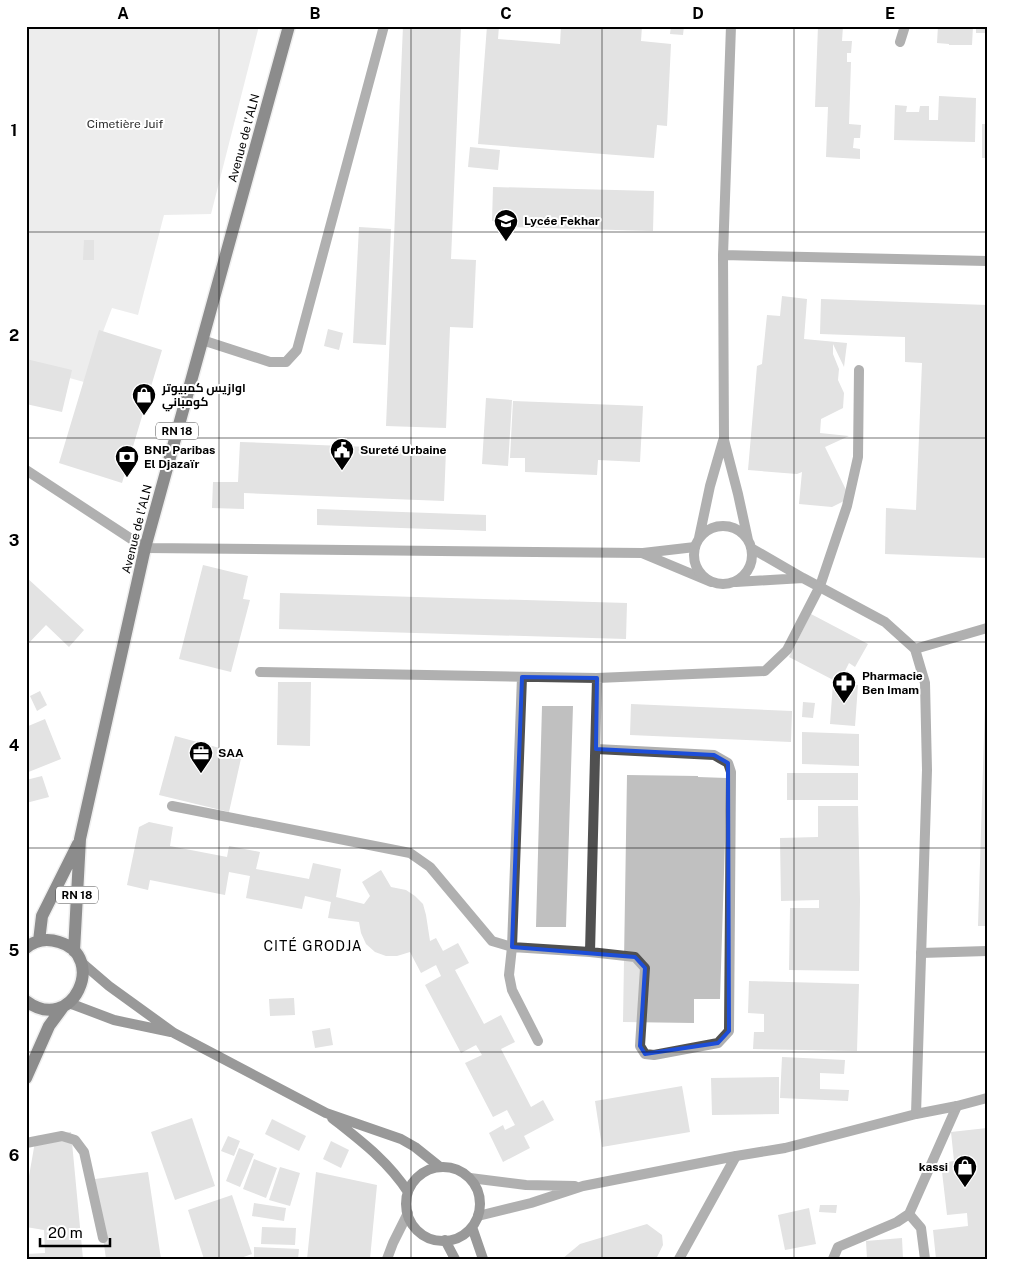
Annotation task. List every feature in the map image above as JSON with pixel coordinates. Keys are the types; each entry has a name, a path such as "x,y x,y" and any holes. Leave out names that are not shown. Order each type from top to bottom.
{"main road":[{"name":"Avenue de l'ALN","path":"80,839 145,548 289,26"},
{"name":"RN 18","path":"30,945 42,916 80,839"},
{"name":"RN 18","path":"78,956 80,839"},
{"path":"30,945 51,940 63,943 109,986 174,1032 326,1113 401,1140 428,1156 440,1167"},
{"path":"26,1002 39,1009 51,1010 66,1005 73,1000 82,986 84,973 78,956"},
{"path":"66,1005 114,1020 174,1032"},
{"path":"26,1078 36,1052 50,1026 66,1005"},
{"path":"326,1113 372,1149 398,1176 408,1192"},
{"path":"440,1167 456,1170 470,1178 476,1186 480,1206 478,1216 472,1227 465,1234 456,1238 436,1240 418,1230 408,1213 406,1202 413,1182 420,1174 440,1167"},
{"path":"472,1227 483,1259"},
{"path":"445,1240 455,1259"}],"street":[{"path":"202,340 270,362 286,362 297,350 384,26"},
{"path":"731,26 723,255 724,440 752,554 750,568 743,577 735,582"},
{"path":"900,42 905,26"},
{"path":"723,255 987,260"},
{"path":"260,672 597,678 765,671 787,650 820,586 847,506 858,457 859,370"},
{"path":"710,582 702,576 696,567 694,558 710,486 724,440"},
{"path":"26,470 145,548 643,554 696,544 704,533 713,528 723,526 736,529 749,544 803,578 885,622 916,649 925,683 927,770 916,1114"},
{"path":"643,554 710,582 725,585 735,582 803,578"},
{"path":"916,649 987,628"},
{"path":"522,677 512,947 509,975 512,990 538,1040"},
{"path":"590,952 597,678"},
{"path":"172,806 410,853 430,867 492,940 512,947 590,952 635,958 645,968 640,1046 645,1054 654,1055 718,1043 729,1032 731,772 728,763 714,755 596,749"},
{"path":"921,953 987,951"},
{"path":"478,1216 531,1203 584,1186 785,1148 916,1114 987,1098"},
{"path":"833,1259 838,1247 897,1222 909,1214 957,1106"},
{"path":"26,1143 62,1136 75,1140 84,1152 103,1238"},
{"path":"679,1259 736,1156"},
{"path":"470,1178 526,1185 584,1186"},
{"path":"387,1259 400,1226 408,1213"},
{"path":"909,1214 921,1228 925,1259"}],"highlighted area":[{"path":"522,677 597,678 596,749 714,755 728,763 729,1031 718,1043 645,1054 640,1046 645,968 635,957 512,947"}],"green space":[{"name":"Cimetière Juif","path":"26,26 259,26 211,214 164,215 138,315 112,308 84,382 26,366"}],"building":[{"path":"403,26 461,26 451,259 476,260 473,328 450,327 446,428 386,426"},
{"path":"487,26 499,26 498,39 560,44 561,26 642,26 641,41 671,44 667,126 657,125 654,158 478,144"},
{"path":"671,26 684,26 683,35 670,34"},
{"path":"818,26 843,26 842,41 852,41 851,53 847,53 847,62 851,62 849,124 861,125 860,138 854,138 853,148 860,149 860,159 826,157 828,107 815,107"},
{"path":"938,26 973,26 972,45 937,43"},
{"path":"976,26 987,26 987,33 976,33"},
{"path":"939,96 976,98 975,142 894,140 895,105 907,106 906,112 919,112 920,106 929,106 929,120 938,120"},
{"path":"982,124 987,124 987,158 982,158"},
{"path":"470,147 500,150 498,170 468,167"},
{"path":"493,187 654,191 653,231 506,227 507,221 492,221"},
{"path":"359,227 391,229 386,345 353,343"},
{"path":"84,240 94,240 94,260 83,260"},
{"path":"782,296 807,299 804,339 847,343 844,367 833,344 833,354 839,369 838,380 844,393 843,408 821,419 820,433 849,436 825,447 850,498 832,507 799,504 802,472 797,474 748,470 757,366 762,364 767,315 780,316"},
{"path":"821,299 987,305 987,558 885,554 886,508 916,510 922,363 905,362 905,337 820,334"},
{"path":"328,329 343,333 339,350 324,346"},
{"path":"99,330 162,350 122,483 59,463"},
{"path":"26,359 72,370 62,412 26,404"},
{"path":"486,398 512,400 508,466 482,464"},
{"path":"513,401 643,406 640,462 598,460 597,475 525,472 525,458 510,458"},
{"name":"Sureté Urbaine","path":"240,442 446,450 444,501 244,493 244,509 212,508 213,482 238,482"},
{"path":"317,509 486,515 486,531 317,525"},
{"path":"203,565 248,576 243,599 250,600 231,672 179,659"},
{"path":"26,577 84,630 69,647 46,625 26,646"},
{"path":"280,593 627,603 626,639 279,629"},
{"path":"811,614 868,644 855,667 849,663 839,683 789,657"},
{"path":"278,682 311,682 310,746 277,745"},
{"name":"Pharmacie Ben Imam","path":"833,683 858,685 855,726 830,724"},
{"path":"40,691 47,705 37,711 30,696"},
{"path":"803,702 815,703 813,718 802,717"},
{"path":"631,704 792,711 791,742 630,735"},
{"path":"985,705 987,705 987,926 978,926"},
{"path":"542,706 573,706 566,927 536,927"},
{"path":"45,719 61,759 26,773 26,727"},
{"path":"802,732 859,734 859,766 802,764"},
{"name":"SAA","path":"175,736 242,754 229,812 159,795"},
{"path":"787,773 858,773 858,800 787,800"},
{"path":"627,775 727,778 720,999 694,999 694,1023 623,1022"},
{"path":"42,776 49,797 26,803 26,780"},
{"path":"818,806 858,806 859,971 789,970 790,908 819,908 819,900 781,901 780,838 818,837"},
{"path":"149,822 173,827 170,846 227,857 229,846 260,852 256,869 309,879 313,863 341,869 336,897 364,904 370,896 362,882 381,870 391,887 406,890 423,904 430,941 436,938 443,951 458,943 469,963 455,970 484,1024 501,1015 515,1042 501,1049 531,1107 543,1100 554,1120 524,1136 530,1148 503,1162 489,1133 503,1125 505,1130 515,1125 507,1110 493,1117 465,1063 482,1055 476,1045 461,1053 425,985 441,976 436,965 421,973 410,952 397,956 386,956 375,952 366,944 359,922 328,918 331,902 305,896 302,909 246,898 250,876 229,872 225,895 150,880 148,890 127,885 139,827"},
{"path":"749,981 859,984 857,1051 753,1049 754,1032 764,1032 764,1014 748,1013"},
{"path":"294,998 295,1015 270,1016 269,999"},
{"path":"330,1028 333,1045 315,1048 312,1031"},
{"path":"782,1057 845,1060 844,1074 820,1073 820,1089 849,1090 848,1101 780,1098"},
{"path":"779,1077 779,1114 712,1115 711,1078"},
{"path":"682,1086 690,1132 602,1147 595,1101"},
{"path":"192,1118 215,1186 175,1200 151,1132"},
{"path":"272,1119 306,1136 299,1151 265,1134"},
{"name":"kassi","path":"987,1128 987,1259 936,1259 933,1230 968,1226 967,1213 947,1215 941,1163 954,1161 951,1132"},
{"path":"71,1132 83,1259 26,1259 26,1254 45,1253 44,1230 26,1227 26,1183 28,1182 36,1136"},
{"path":"228,1136 240,1141 234,1156 221,1151"},
{"path":"331,1141 349,1150 341,1168 323,1159"},
{"path":"239,1148 254,1154 240,1187 226,1181"},
{"path":"254,1159 277,1168 266,1198 243,1189"},
{"path":"280,1167 300,1173 290,1206 269,1200"},
{"path":"148,1172 161,1259 106,1259 95,1179"},
{"path":"316,1172 377,1185 370,1259 307,1259"},
{"path":"232,1195 252,1254 238,1259 204,1259 188,1210"},
{"path":"254,1203 286,1208 284,1221 252,1216"},
{"path":"820,1205 837,1205 836,1213 819,1212"},
{"path":"809,1208 816,1244 785,1250 778,1215"},
{"path":"647,1224 662,1235 663,1245 656,1259 562,1259 580,1244"},
{"path":"262,1227 296,1228 295,1245 261,1244"},
{"path":"902,1238 903,1259 867,1259 866,1241"},
{"path":"254,1247 299,1249 298,1259 254,1259"}],"place":[{"name":"Lycée Fekhar","path":"506,242"},
{"name":"اوازيس كمبيوتر كومباني","path":"144,416"},
{"name":"Sureté Urbaine","path":"342,471"},
{"name":"BNP Paribas El Djazaïr","path":"127,478"},
{"name":"Pharmacie Ben Imam","path":"844,704"},
{"name":"SAA","path":"201,774"},
{"name":"kassi","path":"965,1188"}],"district":[{"name":"CITÉ GRODJA","path":"313,946"}]}
